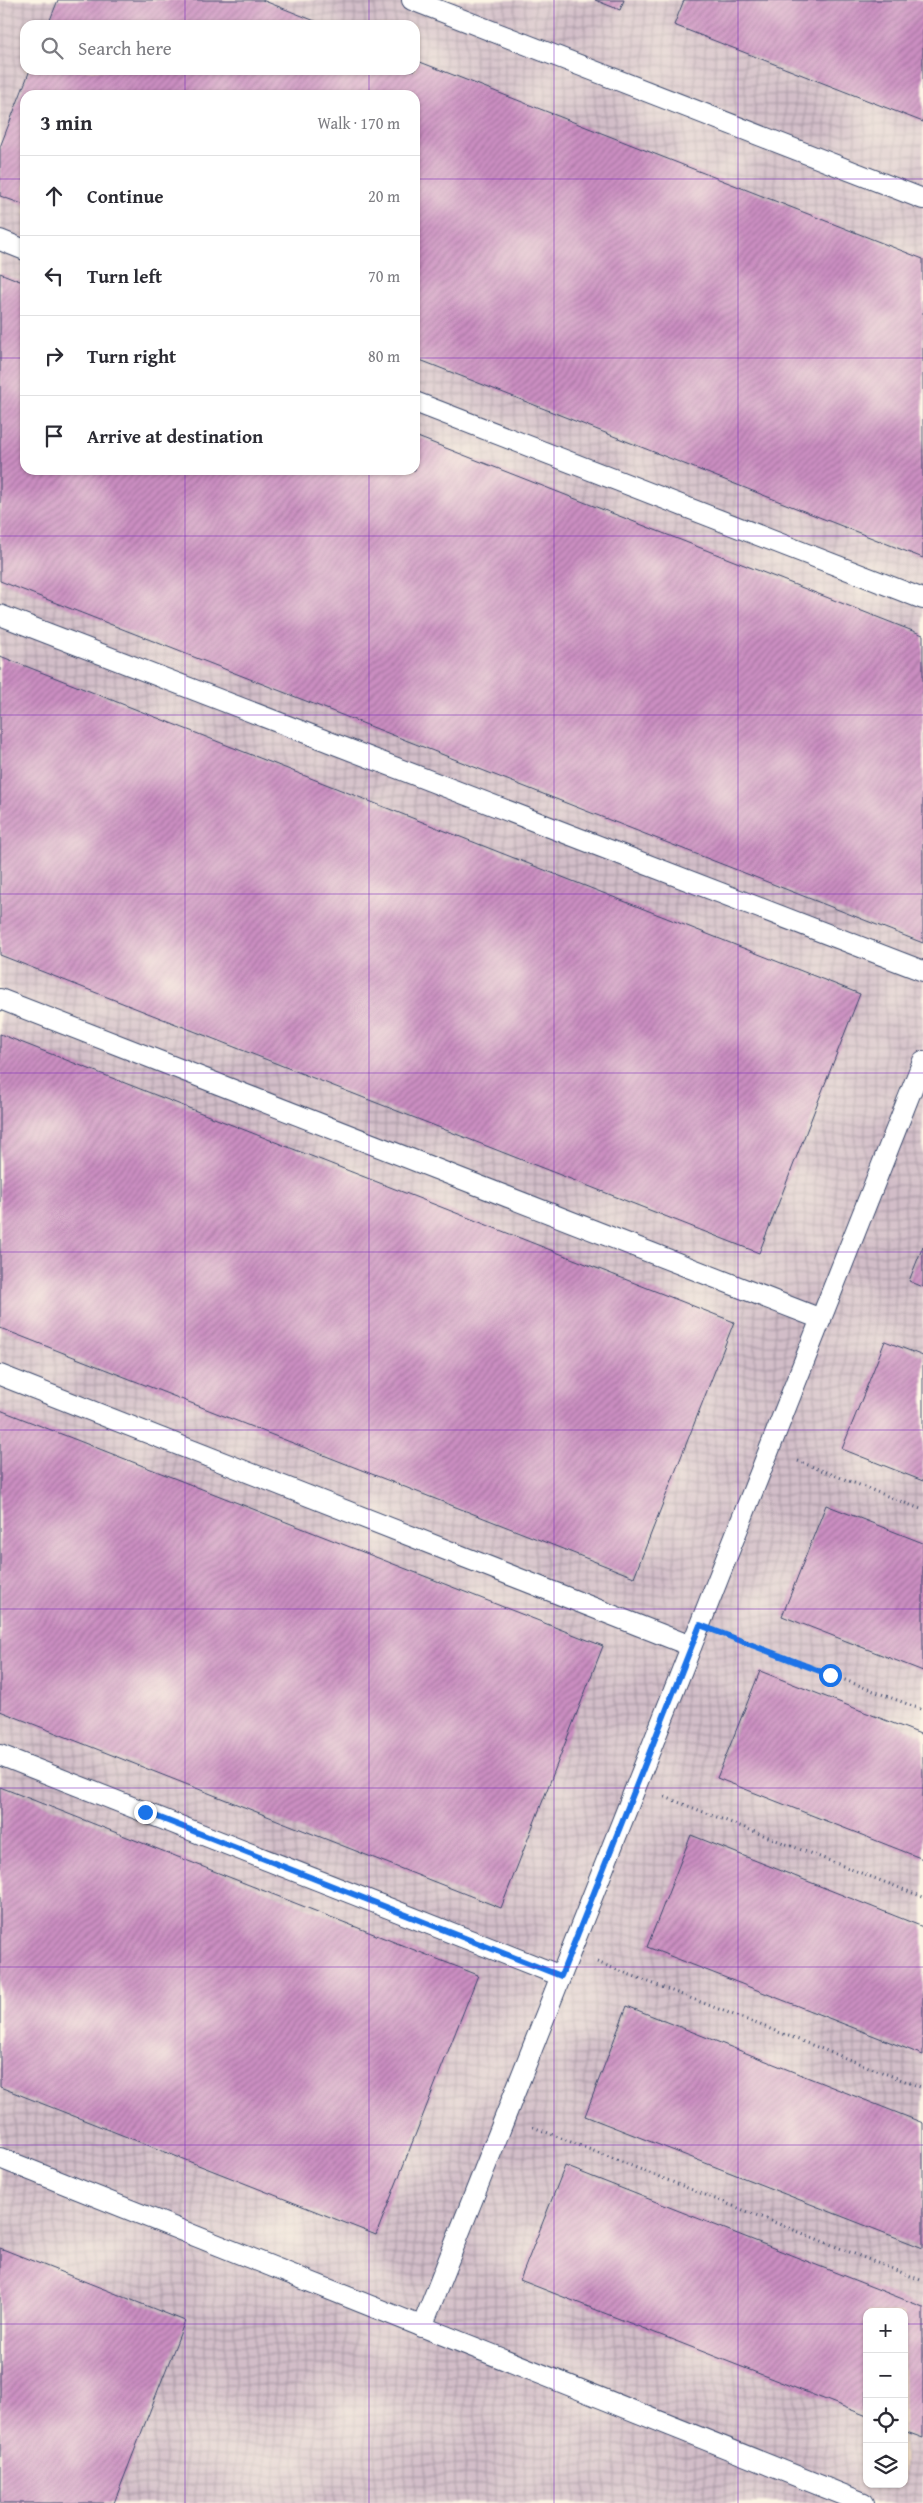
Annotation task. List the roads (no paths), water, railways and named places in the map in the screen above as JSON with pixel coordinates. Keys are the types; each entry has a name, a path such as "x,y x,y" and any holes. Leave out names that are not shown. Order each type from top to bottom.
{"lane":[{"path":"412,0 923,199"},
{"path":"0,240 20,248"},
{"path":"420,404 923,599"},
{"path":"0,615 923,971"},
{"path":"0,998 821,1319"},
{"path":"422,2327 923,1061"},
{"path":"0,1375 691,1646"},
{"path":"0,1755 561,1976"},
{"path":"0,2158 864,2503"}]}
